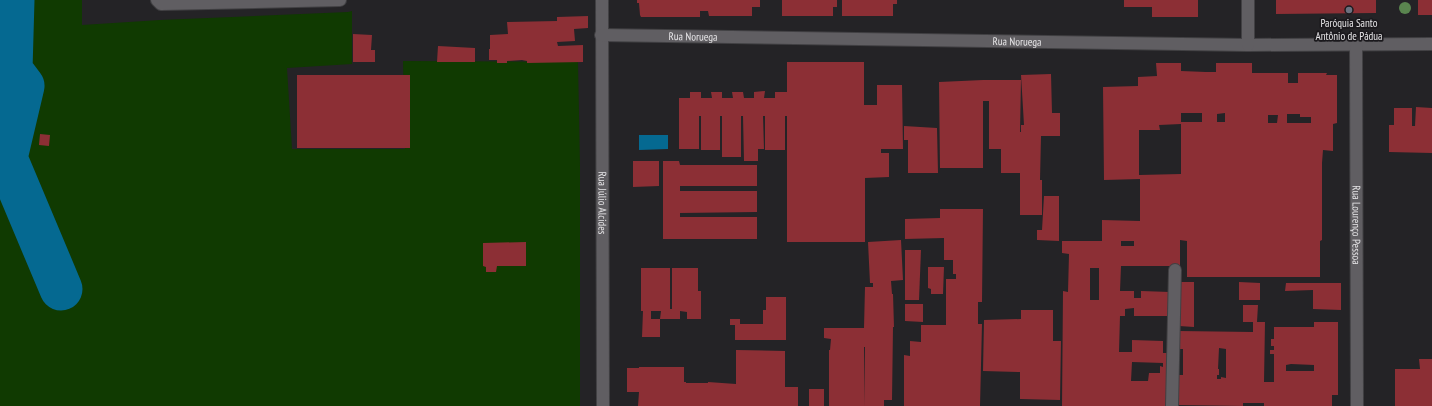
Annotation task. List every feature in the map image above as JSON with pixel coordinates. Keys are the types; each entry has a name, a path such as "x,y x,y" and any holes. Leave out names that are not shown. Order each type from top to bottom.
{"street":[{"path":"157,0 161,4 340,0"},
{"name":"Rua Júlio Alcides","path":"602,0 603,406"},
{"path":"1248,0 1248,45"},
{"name":"Rua Noruega","path":"601,35 1248,45 1432,44"},
{"name":"Rua Lourenço Pessoa","path":"1356,44 1357,406"},
{"path":"1172,406 1175,270"}],"green space":[{"path":"0,0 82,0 82,25 352,11 352,64 287,68 292,149 405,149 403,61 578,62 580,166 580,406 0,406"}],"water":[{"path":"639,135 668,135 668,149 639,150"}],"building":[{"path":"637,0 760,0 760,7 752,7 752,16 709,16 708,11 700,11 700,17 641,17 639,3 637,3"},
{"path":"782,0 837,0 837,7 833,7 833,16 782,16"},
{"path":"842,0 897,0 897,4 893,4 893,16 842,16"},
{"path":"1124,0 1198,0 1198,17 1152,17 1152,7 1124,7"},
{"path":"1276,0 1376,0 1376,13 1276,14"},
{"path":"1418,0 1432,0 1432,15 1418,15"},
{"path":"588,16 588,28 574,29 575,41 557,42 558,46 583,45 583,62 527,63 527,61 522,60 497,63 497,60 489,60 490,35 508,34 507,22 557,21 557,17"},
{"path":"353,34 372,35 371,50 375,50 375,62 353,62"},
{"path":"438,46 475,48 475,62 437,62"},
{"path":"787,62 864,62 864,105 877,105 877,85 902,85 903,149 881,149 881,153 889,153 889,177 865,178 865,242 787,242 787,116 785,116 785,150 765,150 765,116 763,116 764,149 758,149 758,161 744,161 743,116 741,116 741,157 722,157 722,116 720,116 720,150 701,150 701,116 699,116 699,149 679,149 679,98 690,98 690,92 701,92 701,98 712,98 711,92 722,92 722,98 733,98 732,92 743,92 744,98 754,98 754,92 765,91 764,98 775,98 775,92 787,92"},
{"path":"1156,63 1181,63 1181,71 1216,72 1216,63 1252,63 1252,73 1288,73 1288,83 1298,83 1298,73 1327,73 1326,75 1337,75 1337,123 1333,124 1333,151 1323,150 1320,277 1187,277 1187,241 1180,240 1180,266 1121,266 1120,291 1134,291 1134,298 1141,298 1141,291 1170,292 1169,316 1134,316 1134,308 1125,309 1125,316 1120,316 1119,352 1132,352 1132,340 1163,341 1163,353 1169,353 1168,406 1062,406 1063,291 1068,292 1069,254 1062,253 1062,241 1102,241 1102,220 1140,221 1140,179 1104,180 1103,87 1138,86 1138,77 1157,76","holes":["1181,113 1202,113 1202,122 1181,122","1225,113 1225,122 1217,122 1217,114","1287,114 1300,114 1300,117 1311,117 1311,123 1287,123","1268,115 1278,115 1277,123 1268,123","1181,124 1181,174 1139,175 1139,130 1160,130 1159,125","1121,241 1134,241 1134,246 1121,246","1090,268 1099,268 1099,300 1090,300","1132,362 1163,363 1163,367 1160,366 1160,373 1149,373 1148,381 1131,381"]},
{"path":"1051,74 1052,113 1060,113 1060,136 1041,136 1040,180 1042,180 1042,215 1020,215 1020,173 1001,173 1001,149 989,149 989,101 983,101 983,168 940,168 939,82 1021,80 1020,132 1021,132 1021,125 1024,125 1021,75"},
{"path":"297,75 410,75 410,148 297,148"},
{"path":"1416,107 1432,108 1432,153 1389,152 1389,125 1394,125 1394,108 1412,108 1412,126 1415,126"},
{"path":"904,126 937,128 938,173 908,173 908,140 904,140"},
{"path":"40,134 50,135 49,146 39,145"},
{"path":"633,161 659,161 659,186 633,187"},
{"path":"663,161 679,161 680,165 757,165 757,186 680,186 680,191 757,191 757,212 680,213 680,217 757,217 757,239 663,239"},
{"path":"1044,196 1059,196 1059,241 1037,240 1037,230 1042,230"},
{"path":"940,209 983,209 982,302 978,302 978,324 982,324 980,406 904,406 904,355 910,356 910,341 921,342 921,325 946,325 946,279 956,279 956,274 953,274 953,260 944,260 944,238 905,239 905,219 940,218"},
{"path":"901,240 903,280 891,281 894,327 892,400 884,400 884,406 829,406 829,350 831,339 824,338 824,328 864,328 865,287 873,287 873,283 870,283 868,242","holes":["864,347 865,347 864,406"]},
{"path":"526,242 526,266 497,266 496,272 486,272 486,267 483,266 483,243"},
{"path":"905,250 921,250 919,300 905,300"},
{"path":"928,267 944,267 943,294 931,294 931,289 928,288"},
{"path":"641,268 670,268 670,309 672,309 672,268 698,268 698,291 701,291 701,319 687,319 687,312 680,311 680,319 660,319 660,337 642,337 643,311 641,311","holes":["651,311 661,311 660,319 651,319"]},
{"path":"1179,282 1194,282 1194,327 1179,326"},
{"path":"1239,282 1260,283 1260,300 1239,300"},
{"path":"1286,283 1341,283 1341,310 1313,309 1313,290 1285,291"},
{"path":"766,297 786,297 786,340 735,340 735,325 730,325 730,319 740,319 740,324 763,324 763,310 766,310"},
{"path":"905,304 923,304 923,322 905,321"},
{"path":"1243,305 1258,305 1257,322 1265,322 1264,382 1274,382 1274,354 1270,354 1270,350 1274,350 1274,346 1271,346 1271,339 1274,339 1274,327 1314,327 1314,322 1338,322 1338,395 1332,395 1332,406 1264,406 1264,403 1243,403 1243,406 1176,405 1176,389 1179,389 1179,375 1183,375 1183,349 1179,349 1179,331 1253,332 1253,322 1243,322","holes":["1219,348 1226,349 1226,378 1221,377 1221,379 1217,379 1217,375 1219,375","1286,365 1314,365 1314,371 1286,371"]},
{"path":"1021,310 1053,310 1053,341 1061,341 1060,400 1020,399 1020,372 983,371 984,320 1021,319"},
{"path":"736,350 785,351 785,387 798,387 798,406 638,406 639,392 627,392 627,368 639,367 684,367 684,382 686,383 708,382 736,384"},
{"path":"1419,359 1432,359 1432,406 1395,406 1395,369 1420,369"},
{"path":"809,389 824,389 824,406 809,406"}],"waterway":[{"path":"13,0 11,70 23,86 6,158 61,289"}],"place":[{"name":"Paróquia Santo Antônio de Pádua","path":"1349,10"}]}
